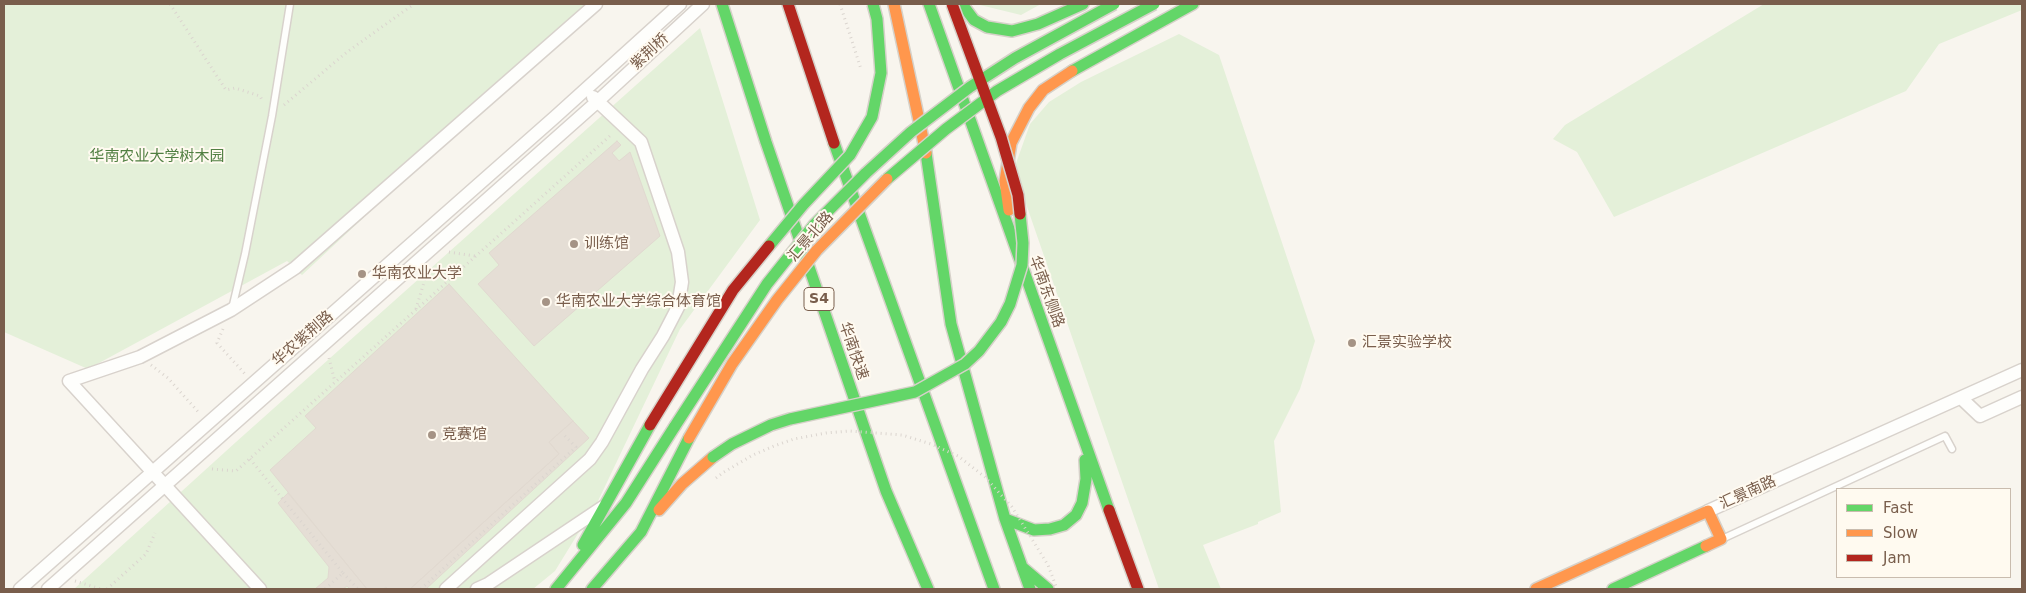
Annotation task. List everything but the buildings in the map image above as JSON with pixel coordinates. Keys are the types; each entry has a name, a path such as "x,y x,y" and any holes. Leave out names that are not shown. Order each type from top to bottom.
{"main road":[{"path":"714,4 766,142"},
{"name":"华南快速","path":"722,4 766,142 886,491 928,589"},
{"path":"788,4 830,133 994,589"},
{"path":"565,579 603,507 650,425 733,290 797,212 850,155 872,117 881,73 877,19 873,4"},
{"path":"894,4 928,167 951,324 1004,519 1030,589"},
{"name":"华南东侧路","path":"929,4 1084,444 1138,589"},
{"path":"641,532 682,484 713,457 732,444 771,425 790,419 893,398 927,386 965,364 1001,322 1013,297 1022,265 1023,243 1018,194 1001,137 952,4"},
{"path":"962,4 974,20 987,28 1012,31 1038,24 1083,4"},
{"name":"汇景北路","path":"556,589 626,503 767,284 814,225 866,173 911,132 970,87 1015,58 1114,4"},
{"name":"汇景北路","path":"592,589 641,532 689,438 732,364 777,300 817,250 857,208 894,172 946,129 997,91 1060,54 1154,4"},
{"path":"1015,250 1005,181 1012,143 1030,108 1043,90 1065,75 1193,4"},
{"path":"1004,519 1034,530 1050,529 1064,525 1076,515 1082,503 1085,490 1084,444"},
{"path":"886,491 916,589"},
{"path":"1613,589 1721,539 1708,512"},
{"name":"汇景南路","path":"1536,589 1708,512"},
{"path":"1022,566 1048,589"}],"street":[{"path":"260,589 69,382 140,357 232,310 295,268 596,4"},
{"name":"紫荆桥","path":"586,90 680,4"},
{"name":"紫荆桥","path":"598,101 703,4"},
{"path":"446,589 590,459 602,442 678,307 682,282 678,252 641,142 586,90"},
{"name":"华农紫荆路","path":"20,589 586,90"},
{"name":"华农紫荆路","path":"48,589 598,101"},
{"name":"汇景南路","path":"1708,512 2022,370"},
{"path":"1961,398 1980,416 2022,397"},
{"path":"477,589 488,584 603,507"}],"lane":[{"path":"232,310 272,116 290,4"},
{"path":"1721,539 1945,436 1952,450"}],"path":[{"path":"170,4 226,90 235,88 260,96 272,116 303,87 347,52 414,4"},
{"path":"840,4 861,69"},
{"path":"212,469 236,471 616,130"},
{"path":"444,251 476,256"},
{"path":"416,310 430,264"},
{"path":"232,310 217,343 245,374"},
{"path":"328,354 335,382"},
{"path":"140,357 168,378 200,414"},
{"path":"724,472 754,455 794,439 826,433 860,431 902,434 958,456 985,477 1012,507 1048,565 1057,589"},
{"path":"421,589 576,447 563,434"},
{"path":"250,459 358,589"},
{"path":"107,589 146,554 155,533"},
{"path":"325,589 343,573"},
{"path":"74,581 101,589"}],"green space":[{"name":"华南农业大学树木园","path":"4,4 593,4 302,275 287,261 88,369 4,332"},
{"path":"976,4 1041,4 1021,15"},
{"path":"1764,4 2022,4 2022,10 1939,44 1906,91 1614,217 1577,152 1553,139 1565,125"},
{"name":"华南农业大学综合体育馆","path":"700,28 760,220 680,329 598,501 555,571 533,589 74,589 236,442"},
{"path":"1179,34 1219,55 1315,341 1300,389 1274,441 1281,512 1258,522 1258,524 1203,545 1221,589 1159,589 1014,169 1030,124 1049,102 1081,82"}],"traffic: fast":[{"path":"722,4 766,142 886,491 928,589"},
{"path":"769,246 803,205 850,155 872,117 881,73 877,19 873,4"},
{"path":"929,4 1109,510"},
{"path":"962,4 974,20 987,27 1012,31 1038,24 1083,4"},
{"path":"675,426 767,284 814,225 866,173 911,132 970,87 1015,58 1114,4"},
{"path":"887,179 946,129 997,91 1060,54 1154,4"},
{"path":"1072,71 1193,4"},
{"path":"834,143 994,589"},
{"path":"926,153 951,324 1005,519 1030,589"},
{"path":"713,457 732,444 771,425 790,419 915,392 965,364 979,351 1001,322 1010,304 1022,265 1023,243 1020,214"},
{"path":"583,545 650,425"},
{"path":"556,589 626,503 675,426"},
{"path":"592,589 641,532 689,438"},
{"path":"1005,519 1034,530 1050,529 1064,525 1076,515 1082,503 1086,479 1085,460"},
{"path":"1613,589 1706,546"},
{"path":"1022,567 1048,589"}],"traffic: slow":[{"path":"894,4 926,153"},
{"path":"1009,210 1005,181 1011,143 1029,108 1043,90 1072,71"},
{"path":"689,438 732,364 777,300 817,250 887,179"},
{"path":"659,510 682,484 713,457"},
{"path":"1536,589 1708,511 1721,539 1706,546"}],"traffic: jam":[{"path":"788,4 834,143"},
{"path":"952,4 1001,137 1018,195 1020,214"},
{"path":"650,425 733,290 769,246"},
{"path":"1109,510 1138,589"}],"place":[{"name":"训练馆","path":"574,244"},
{"name":"华南农业大学","path":"362,274"},
{"name":"华南农业大学综合体育馆","path":"546,302"},
{"name":"汇景实验学校","path":"1352,343"},
{"name":"竞赛馆","path":"432,435"}]}
